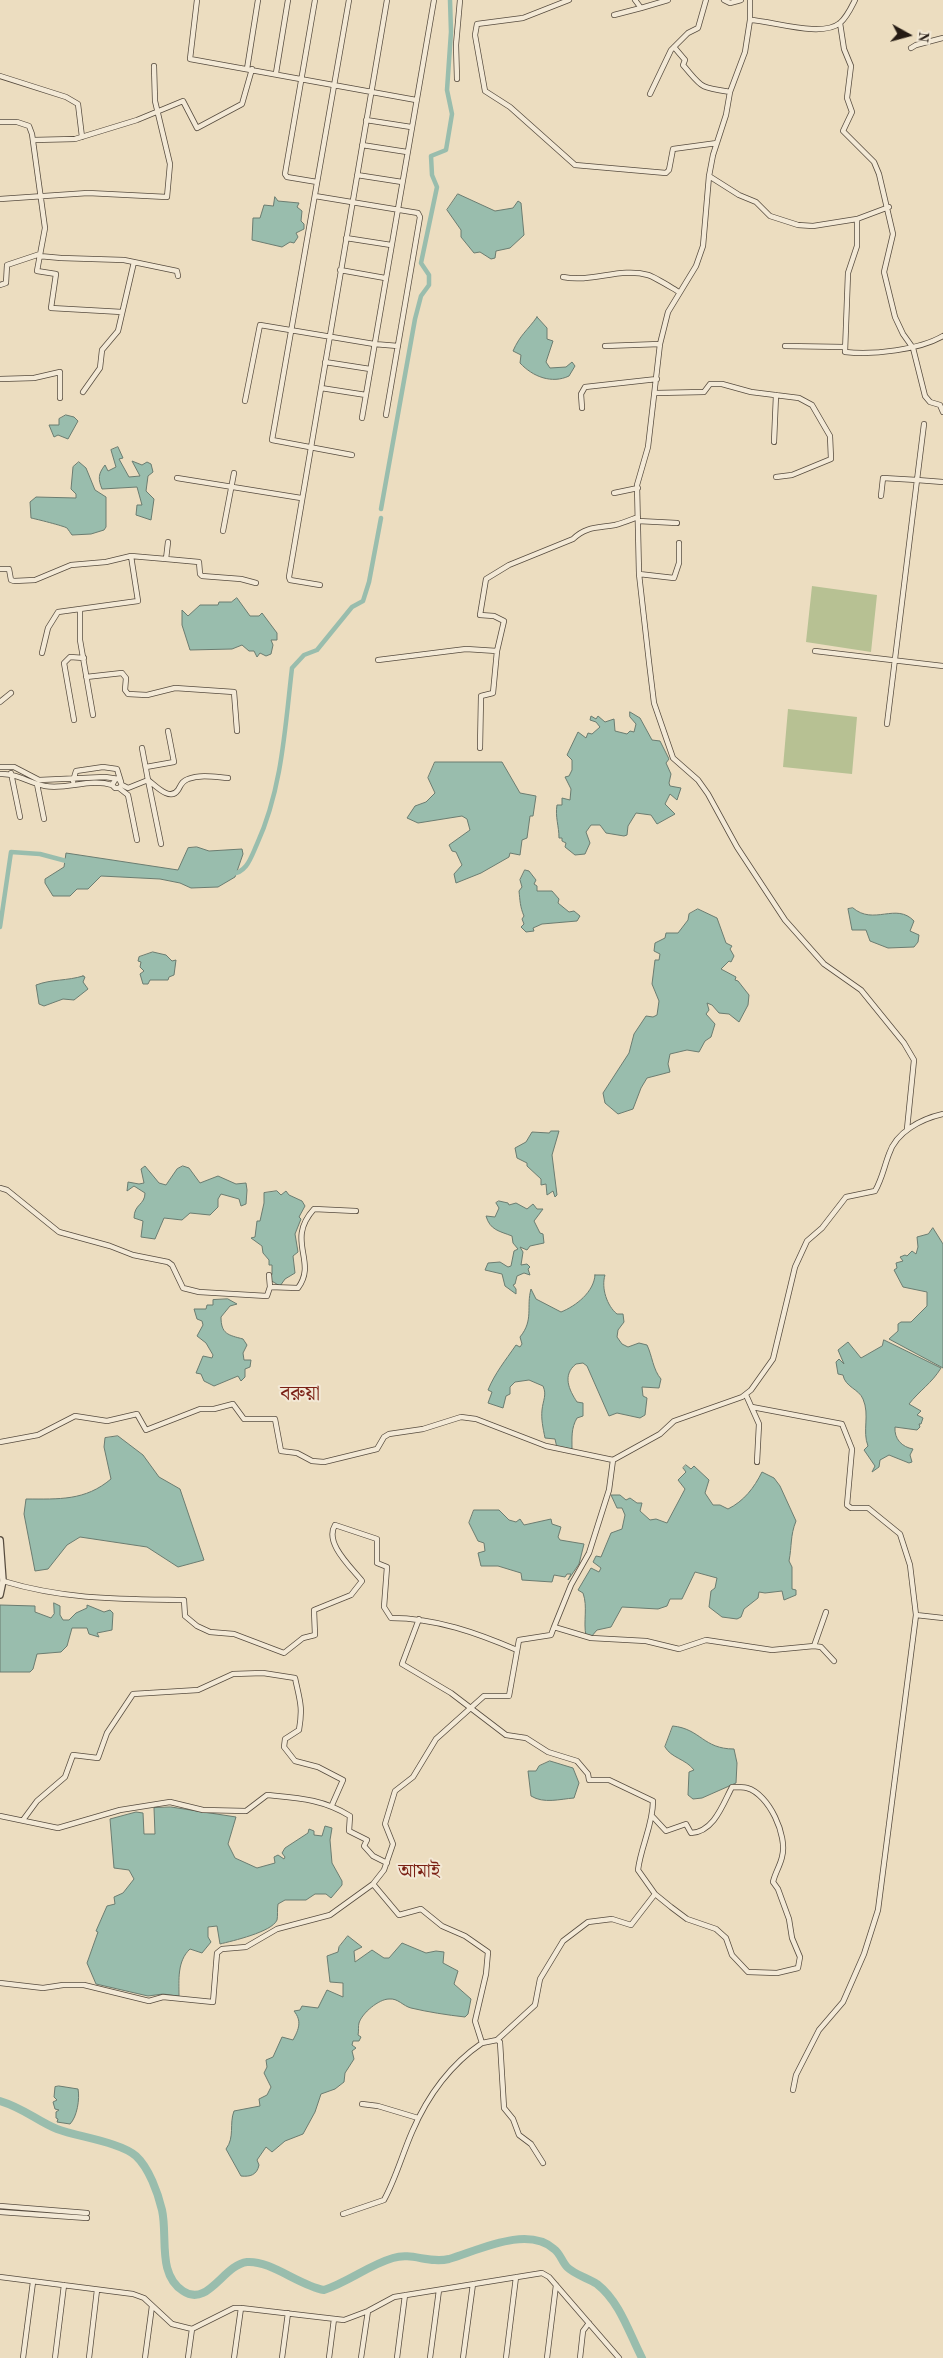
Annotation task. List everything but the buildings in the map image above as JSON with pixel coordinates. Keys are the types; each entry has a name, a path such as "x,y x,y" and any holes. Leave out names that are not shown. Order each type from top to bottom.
{"street":[{"path":"197,0 190,59 276,73 416,100"},
{"path":"33,140 65,141 82,137 183,100 197,128 242,104 249,69 258,0"},
{"path":"276,73 288,0"},
{"path":"315,0 285,174 287,177 317,182"},
{"path":"349,0 272,440 352,455"},
{"path":"320,585 290,580 289,576 387,0"},
{"path":"362,418 434,0"},
{"path":"457,79 456,45 460,0"},
{"path":"569,0 523,18 477,24 477,50 485,91 510,108 575,165 666,172 670,170 673,149 717,143"},
{"path":"635,0 641,8"},
{"path":"614,15 668,0"},
{"path":"650,94 674,47 688,33 698,28 706,0"},
{"path":"724,0 730,3 742,0"},
{"path":"750,0 750,20 745,52 730,92 726,115 709,176 703,246 696,266 668,312 660,344 656,394 648,447 638,488 639,574 654,703 673,758 698,780 708,794 737,847 785,920 824,964 861,990 904,1043 915,1064 907,1129"},
{"path":"750,20 816,29 840,23 847,16 855,0"},
{"path":"840,23 844,49 851,66 847,98 852,112 843,131 874,162 889,207 893,234 884,272 895,317 903,334 913,348 926,396 932,403 940,405 943,412"},
{"path":"911,48 916,44 943,38"},
{"path":"674,47 685,60 682,64 698,85 704,88 730,92"},
{"path":"0,199 40,195 106,193 167,198 170,164 156,111 154,66"},
{"path":"0,76 66,97 78,104 82,137"},
{"path":"366,120 411,126"},
{"path":"0,122 17,122 28,126 33,140 35,160 40,178 40,195 45,228 37,272 56,274 51,308 122,312"},
{"path":"362,145 407,152"},
{"path":"357,175 402,182"},
{"path":"709,176 739,195 756,202 770,216 798,225 813,226 857,219 889,207"},
{"path":"315,196 418,213 420,217 386,416"},
{"path":"857,219 857,246 848,273 844,347 846,353 913,348 928,345 943,336"},
{"path":"346,238 391,245"},
{"path":"0,285 6,284 7,265 39,255 61,258 93,257 134,262 177,270 178,276"},
{"path":"83,392 100,368 102,350 118,331 134,262"},
{"path":"340,270 385,278"},
{"path":"563,276 575,278 639,273 650,276 679,292"},
{"path":"245,401 259,326 398,346"},
{"path":"605,346 660,344"},
{"path":"785,346 844,347"},
{"path":"325,362 370,369"},
{"path":"0,379 34,378 60,372 60,398"},
{"path":"582,408 581,394 585,387 657,378"},
{"path":"656,394 704,392 710,384 722,384 751,392 799,398 812,405 830,436 832,453 828,462 792,475 776,477"},
{"path":"321,388 366,395"},
{"path":"774,442 776,395"},
{"path":"887,724 924,424"},
{"path":"223,531 234,473"},
{"path":"177,478 232,485 301,498"},
{"path":"881,496 883,478 943,482"},
{"path":"614,493 638,488"},
{"path":"480,748 481,696 493,693 497,650 504,621 494,616 480,615 486,580 509,565 574,539 580,532 590,528 638,519 677,523"},
{"path":"166,559 168,542"},
{"path":"639,574 674,578 679,563 680,543"},
{"path":"42,653 54,615 58,612 138,601 131,556"},
{"path":"0,569 9,569 11,580 14,581 35,580 71,564 106,562 131,556 199,562 200,574 202,576 241,579 256,583"},
{"path":"80,609 80,640 93,715"},
{"path":"378,660 466,649 497,650"},
{"path":"815,651 943,666"},
{"path":"74,720 64,663 70,657 84,658"},
{"path":"86,677 122,673 126,678 125,690 128,694 147,694 174,688 234,692 237,731"},
{"path":"0,702 12,693"},
{"path":"146,767 174,762 168,732"},
{"path":"142,748 161,844"},
{"path":"0,767 14,767 40,780 112,785 115,788 121,785 128,788 148,780"},
{"path":"73,781 76,771 110,767 117,769 121,785"},
{"path":"22,778 24,772"},
{"path":"11,773 20,817"},
{"path":"0,774 11,773 46,786 105,777 115,780 128,795 137,840"},
{"path":"148,780 166,794 170,794 175,793 182,782 197,776 228,778"},
{"path":"112,785 115,780"},
{"path":"37,784 44,820"},
{"path":"0,1442 38,1435 75,1416 107,1421 137,1414 146,1430 200,1409 214,1409 233,1404 244,1419 275,1419 281,1451 297,1453 312,1461 324,1462 378,1449 384,1437 390,1434 423,1429 461,1418 476,1419 546,1446 613,1460 660,1434 674,1421 746,1395 773,1359 795,1268 807,1241 822,1228 846,1196 874,1190 881,1178 893,1145 907,1129 943,1114"},
{"path":"0,1188 7,1190 59,1232 172,1265 184,1288 189,1290 266,1296 270,1287 269,1275"},
{"path":"270,1287 294,1289 298,1288 304,1280 306,1265 301,1247 301,1233 306,1218 314,1209 356,1211"},
{"path":"746,1395 759,1424 757,1462"},
{"path":"752,1408 842,1424 852,1449 847,1505 851,1508 868,1508 900,1534 910,1565 916,1615 878,1910 864,1954 843,2002 819,2030 796,2075 793,2090"},
{"path":"0,1983 43,1988 63,1985 84,1985 149,2001 163,1997 213,2002 217,1953 222,1950 246,1947 277,1929 330,1915 373,1884 387,1863 393,1844 385,1824 395,1791 413,1777 436,1738 484,1696 510,1696 519,1640 550,1635 571,1585 589,1552 610,1490 613,1460"},
{"path":"3,1581 53,1593 110,1600 184,1600 185,1616 197,1626 210,1632 234,1634 284,1652 303,1638 315,1636 314,1610 351,1595 362,1581 332,1540 332,1530 335,1525 377,1539 378,1563 387,1567 384,1606 391,1618 419,1619 474,1633 517,1650"},
{"path":"0,1540 3,1581 0,1595"},
{"path":"814,1646 826,1612"},
{"path":"916,1615 943,1618"},
{"path":"419,1619 402,1664 452,1693 506,1735 526,1738 548,1752 577,1760 588,1774 589,1780 609,1780 653,1801 653,1817 640,1856 638,1870 655,1894 687,1919 716,1929 721,1933 726,1938 732,1955 748,1972 777,1973 798,1968 800,1957 792,1938 789,1919 778,1889 773,1882 775,1870 783,1856 781,1836 774,1814 765,1800 749,1788 732,1787 716,1818 700,1833 691,1833 686,1824 666,1831 653,1817"},
{"path":"554,1627 591,1638 623,1638 679,1649 706,1640 772,1650 814,1646 821,1647 834,1661"},
{"path":"23,1820 37,1801 65,1777 73,1755 98,1758 107,1733 133,1694 198,1690 233,1674 264,1673 295,1678 302,1705 301,1719 299,1730 285,1738 284,1747 295,1761 318,1767 343,1780 332,1805"},
{"path":"0,1816 58,1828 120,1810 170,1802 203,1810 246,1811 267,1794 332,1805 350,1816 349,1831 367,1840 364,1846 373,1856 387,1863"},
{"path":"373,1884 399,1915 421,1909 442,1926 465,1936 488,1952 486,1974 475,2021 482,2043"},
{"path":"343,2214 384,2200 394,2182 418,2118 448,2071 462,2057 482,2043 497,2040 535,2005 540,1979 562,1941 588,1922 612,1919 631,1925 655,1894"},
{"path":"497,2040 500,2042 504,2108 513,2119 519,2134 532,2144 543,2163"},
{"path":"362,2104 378,2106 418,2118"},
{"path":"0,2206 87,2215 59,2216 0,2212"},
{"path":"59,2211 59,2216"},
{"path":"0,2277 133,2294 144,2298 172,2324 192,2329 234,2308 344,2320 368,2311 388,2300 542,2273 556,2285 619,2358"},
{"path":"506,2358 516,2277"},
{"path":"23,2358 33,2282"},
{"path":"463,2358 473,2284"},
{"path":"55,2358 64,2285"},
{"path":"548,2358 556,2285"},
{"path":"89,2358 97,2290"},
{"path":"430,2358 439,2290"},
{"path":"397,2358 405,2296"},
{"path":"145,2358 152,2306"},
{"path":"234,2358 240,2308"},
{"path":"361,2358 368,2311"},
{"path":"282,2358 288,2314"},
{"path":"329,2358 334,2319"},
{"path":"580,2358 583,2331 589,2323"},
{"path":"188,2358 192,2329"}],"shaded area":[{"path":"458,194 495,211 513,208 518,201 521,203 524,235 510,248 496,251 495,258 491,259 480,252 474,253 461,237 461,230 447,210"},
{"path":"275,197 278,201 299,203 297,207 302,211 301,221 304,224 304,229 296,233 298,237 294,243 290,242 282,247 252,240 253,218 260,218 264,205 273,206"},
{"path":"537,317 547,328 547,339 553,341 546,362 550,368 566,367 572,362 575,366 569,376 556,379 543,378 525,368 520,363 521,355 513,351 521,337"},
{"path":"66,415 74,417 78,421 68,439 58,435 54,437 49,425 59,425 59,419"},
{"path":"118,447 123,458 119,459 129,477 140,476 132,461 142,465 147,462 151,464 153,472 148,476 146,491 154,499 151,520 136,515 137,505 142,505 137,487 102,489 99,479 101,471 105,465 108,471 116,467 111,450"},
{"path":"79,462 86,468 95,490 106,497 106,527 104,530 91,534 72,535 65,527 31,518 30,502 36,497 76,498 76,494 71,489 73,467"},
{"path":"812,586 877,595 871,652 806,642"},
{"path":"237,598 250,616 259,616 262,613 277,633 277,640 271,640 273,645 271,654 266,656 260,653 257,657 254,651 249,651 242,645 232,649 190,650 182,625 182,610 188,616 200,605 218,605 219,602 231,602"},
{"path":"788,709 857,717 852,774 783,767"},
{"path":"630,712 640,718 652,740 660,741 669,759 666,763 671,774 670,786 681,788 677,800 670,794 665,804 675,814 657,824 651,815 636,813 628,826 627,835 624,836 606,833 600,825 591,825 586,832 590,843 585,854 575,855 565,847 566,843 562,841 562,838 559,838 557,818 557,805 562,805 562,798 570,800 571,789 565,777 569,776 572,770 572,760 567,755 578,732 586,738 588,733 592,734 600,727 596,722 590,720 591,716 596,719 598,716 605,722 614,719 615,731 627,734 630,731 634,732 636,724 630,717"},
{"path":"435,762 502,762 520,793 536,796 533,816 530,816 527,838 522,840 520,855 510,853 509,857 481,873 456,883 454,874 462,865 456,852 452,851 449,845 470,830 467,819 462,816 418,823 407,818 415,806 426,802 435,793 428,778"},
{"path":"197,847 209,851 242,849 243,854 235,877 218,887 191,888 180,883 160,879 101,876 88,889 77,889 70,896 53,896 45,883 45,879 64,867 66,853 178,870 188,848"},
{"path":"525,870 529,871 536,880 534,884 537,886 537,891 552,891 559,899 558,903 569,912 574,911 580,916 577,921 542,924 533,928 534,931 526,932 521,927 524,924 522,919 524,916 519,891 522,887 520,880"},
{"path":"853,908 869,915 900,913 907,916 914,921 910,931 919,935 918,942 914,947 888,948 870,941 866,930 852,930 848,909"},
{"path":"698,909 717,918 726,943 732,946 730,949 734,956 731,962 729,961 721,969 736,977 735,980 738,981 749,995 748,1005 739,1022 729,1014 719,1013 712,1005 707,1003 709,1010 706,1014 715,1024 711,1037 705,1041 699,1052 687,1050 670,1054 668,1064 670,1072 647,1078 633,1109 618,1114 605,1103 603,1093 629,1053 634,1034 646,1016 653,1017 657,1015 659,1001 652,984 655,960 659,960 660,954 654,951 655,943 665,938 666,933 678,933 688,920 689,914"},
{"path":"153,952 166,955 172,961 176,960 174,975 169,977 168,980 150,980 148,984 143,984 140,974 144,971 140,967 139,957"},
{"path":"85,977 83,982 88,989 74,1000 63,999 44,1006 39,1004 36,985"},
{"path":"551,1131 559,1131 552,1155 557,1195 555,1197 553,1191 547,1195 546,1184 541,1185 541,1179 527,1166 527,1163 517,1158 515,1148 526,1142 532,1132 549,1133"},
{"path":"145,1166 159,1183 166,1185 177,1169 183,1166 189,1168 200,1183 218,1176 236,1184 246,1183 246,1204 241,1206 239,1199 221,1194 218,1199 218,1207 210,1215 190,1213 182,1220 164,1218 155,1239 141,1237 143,1221 134,1218 134,1213 145,1197 145,1193 134,1186 127,1191 128,1182 144,1183 141,1169"},
{"path":"277,1191 281,1195 286,1191 289,1195 302,1201 305,1206 299,1217 301,1219 295,1234 298,1252 293,1256 295,1273 285,1279 280,1286 270,1280 272,1265 269,1265 269,1260 263,1253 262,1246 251,1238 255,1237 257,1221 260,1221 264,1193"},
{"path":"499,1201 509,1205 516,1203 527,1209 533,1204 537,1209 543,1209 534,1221 540,1233 543,1234 544,1243 530,1246 527,1250 520,1247 523,1252 521,1265 527,1264 530,1267 528,1269 530,1275 524,1273 517,1276 513,1285 516,1289 516,1294 505,1286 502,1274 485,1270 488,1263 500,1262 508,1267 511,1266 514,1251 518,1249 513,1243 512,1236 493,1227 486,1216 495,1217 499,1208 496,1203"},
{"path":"933,1228 943,1244 943,1368 889,1339 898,1331 898,1324 901,1322 911,1322 927,1306 927,1292 903,1287 894,1270 897,1268 896,1263 903,1261 900,1257 907,1256 912,1251 916,1254 918,1247 917,1237 928,1234"},
{"path":"595,1275 605,1275 604,1291 608,1302 613,1311 617,1314 623,1314 624,1322 618,1330 617,1337 622,1344 628,1347 639,1343 647,1345 656,1371 661,1379 659,1388 642,1387 643,1396 647,1398 645,1415 640,1418 617,1413 609,1416 587,1366 583,1363 576,1364 569,1373 568,1383 577,1402 583,1403 583,1416 577,1418 574,1426 572,1449 557,1448 555,1439 545,1438 542,1424 545,1395 543,1386 529,1380 515,1382 510,1387 510,1394 506,1396 503,1408 488,1403 492,1392 488,1390 516,1345 520,1347 522,1344 520,1337 527,1325 531,1289 536,1299 561,1312 588,1293"},
{"path":"228,1299 237,1304 230,1306 221,1317 222,1327 229,1335 243,1339 247,1345 243,1353 244,1360 251,1360 250,1367 245,1369 245,1377 241,1381 238,1376 214,1386 204,1381 201,1374 196,1373 203,1356 212,1358 213,1355 206,1343 197,1336 203,1325 202,1321 197,1319 194,1309 206,1309 207,1305 213,1305 213,1300"},
{"path":"884,1340 941,1368 909,1404 921,1411 917,1415 923,1418 921,1424 919,1424 920,1427 917,1430 895,1427 897,1439 905,1446 913,1449 910,1455 912,1462 909,1463 889,1455 880,1460 879,1467 872,1472 875,1466 864,1450 868,1446 866,1440 865,1405 861,1396 846,1382 843,1375 838,1374 836,1362 839,1359 844,1364 838,1350 848,1342 861,1358 882,1346"},
{"path":"118,1436 143,1455 159,1477 180,1489 204,1560 178,1567 147,1547 80,1537 67,1545 48,1569 35,1571 24,1514 26,1499 71,1497 81,1495 101,1486 111,1479 104,1447 105,1438"},
{"path":"686,1465 691,1469 694,1466 709,1480 705,1493 713,1505 720,1505 728,1509 748,1494 762,1472 774,1478 780,1486 796,1521 789,1561 792,1567 792,1589 796,1590 796,1595 784,1600 782,1591 759,1592 758,1598 744,1609 741,1617 737,1619 722,1617 709,1607 711,1591 715,1588 717,1578 695,1572 682,1599 670,1599 667,1606 658,1609 622,1607 611,1627 597,1630 591,1637 586,1636 584,1598 583,1593 578,1590 591,1568 599,1572 601,1568 593,1562 596,1556 601,1557 611,1533 622,1529 625,1515 622,1508 617,1508 611,1495 620,1495 626,1500 630,1498 637,1503 642,1503 640,1511 650,1520 656,1519 667,1523 685,1489 678,1480 686,1472 683,1468"},
{"path":"474,1510 499,1510 509,1520 516,1522 520,1519 524,1525 551,1519 552,1524 561,1527 558,1537 560,1540 584,1544 579,1564 568,1580 571,1574 567,1574 565,1577 554,1575 552,1582 522,1580 521,1573 498,1566 481,1566 478,1553 485,1551 484,1543 478,1541 469,1523"},
{"path":"54,1603 60,1606 60,1615 63,1620 69,1620 76,1613 87,1608 87,1605 104,1612 110,1610 113,1613 112,1630 97,1633 99,1637 89,1634 87,1628 72,1628 67,1646 61,1652 37,1654 33,1669 30,1672 0,1672 0,1605 35,1606 35,1612 51,1618 54,1614"},
{"path":"673,1726 690,1731 715,1746 734,1749 737,1763 736,1783 702,1798 693,1799 688,1795 689,1772 694,1770 687,1763 671,1754 665,1747"},
{"path":"550,1761 573,1768 579,1783 574,1798 541,1800 531,1796 528,1771 536,1771 539,1766"},
{"path":"171,1807 236,1817 228,1844 235,1858 257,1868 275,1863 274,1857 278,1855 284,1859 285,1857 282,1853 285,1848 308,1833 309,1829 314,1831 314,1835 322,1836 325,1826 332,1828 330,1840 332,1863 342,1881 342,1885 331,1898 326,1894 315,1894 306,1900 285,1900 278,1904 277,1920 274,1924 260,1932 242,1938 220,1944 217,1926 208,1927 208,1937 211,1942 202,1953 190,1949 183,1959 180,1971 179,1996 163,1994 148,1996 96,1984 87,1963 98,1932 96,1931 107,1906 115,1904 114,1897 123,1893 134,1879 129,1870 114,1868 110,1819 136,1812 143,1813 144,1834 155,1834 154,1808"},
{"path":"348,1936 362,1947 354,1951 355,1962 372,1950 384,1958 389,1958 402,1943 426,1953 444,1952 443,1963 458,1971 454,1984 471,1999 468,2014 465,2017 424,2011 408,2007 392,1999 376,2004 367,2011 359,2023 358,2035 361,2037 359,2041 353,2041 352,2045 356,2048 352,2051 354,2059 345,2073 344,2082 335,2089 321,2094 315,2112 303,2134 285,2141 272,2152 266,2147 257,2160 259,2165 257,2171 250,2176 241,2176 226,2149 230,2140 234,2111 260,2106 259,2099 267,2095 271,2087 264,2073 267,2067 266,2060 273,2057 282,2037 293,2040 299,2025 294,2011 300,2010 302,2006 318,2008 327,1990 343,1997 343,1983 330,1982 327,1956 338,1952 339,1947"},
{"path":"55,2087 78,2089 77,2108 70,2124 57,2122 56,2112 59,2110 55,2109 53,2102 57,2100 54,2097"}],"waterway":[{"path":"381,509 415,319 421,296 429,285 429,275 421,263 437,187 432,175 431,156 446,150 452,114 447,90 451,32 450,0"},
{"path":"231,874 241,871 250,859 272,802 281,758 292,668 304,655 317,650 352,607 363,601 369,582 381,518"},
{"path":"0,927 11,852 40,854 70,862"},
{"path":"0,2101 16,2107 57,2129 120,2147 129,2151 141,2161 149,2174 162,2210 165,2254 170,2275 175,2284 183,2291 192,2295 208,2290 230,2270 247,2262 265,2265 305,2284 324,2290 393,2258 407,2256 442,2260 502,2242 530,2239 543,2242 554,2249 570,2270 597,2284 605,2291 623,2318 642,2358"}],"district":[{"name":"বরুয়া","path":"300,1395"},
{"name":"আমাই","path":"419,1872"}]}
